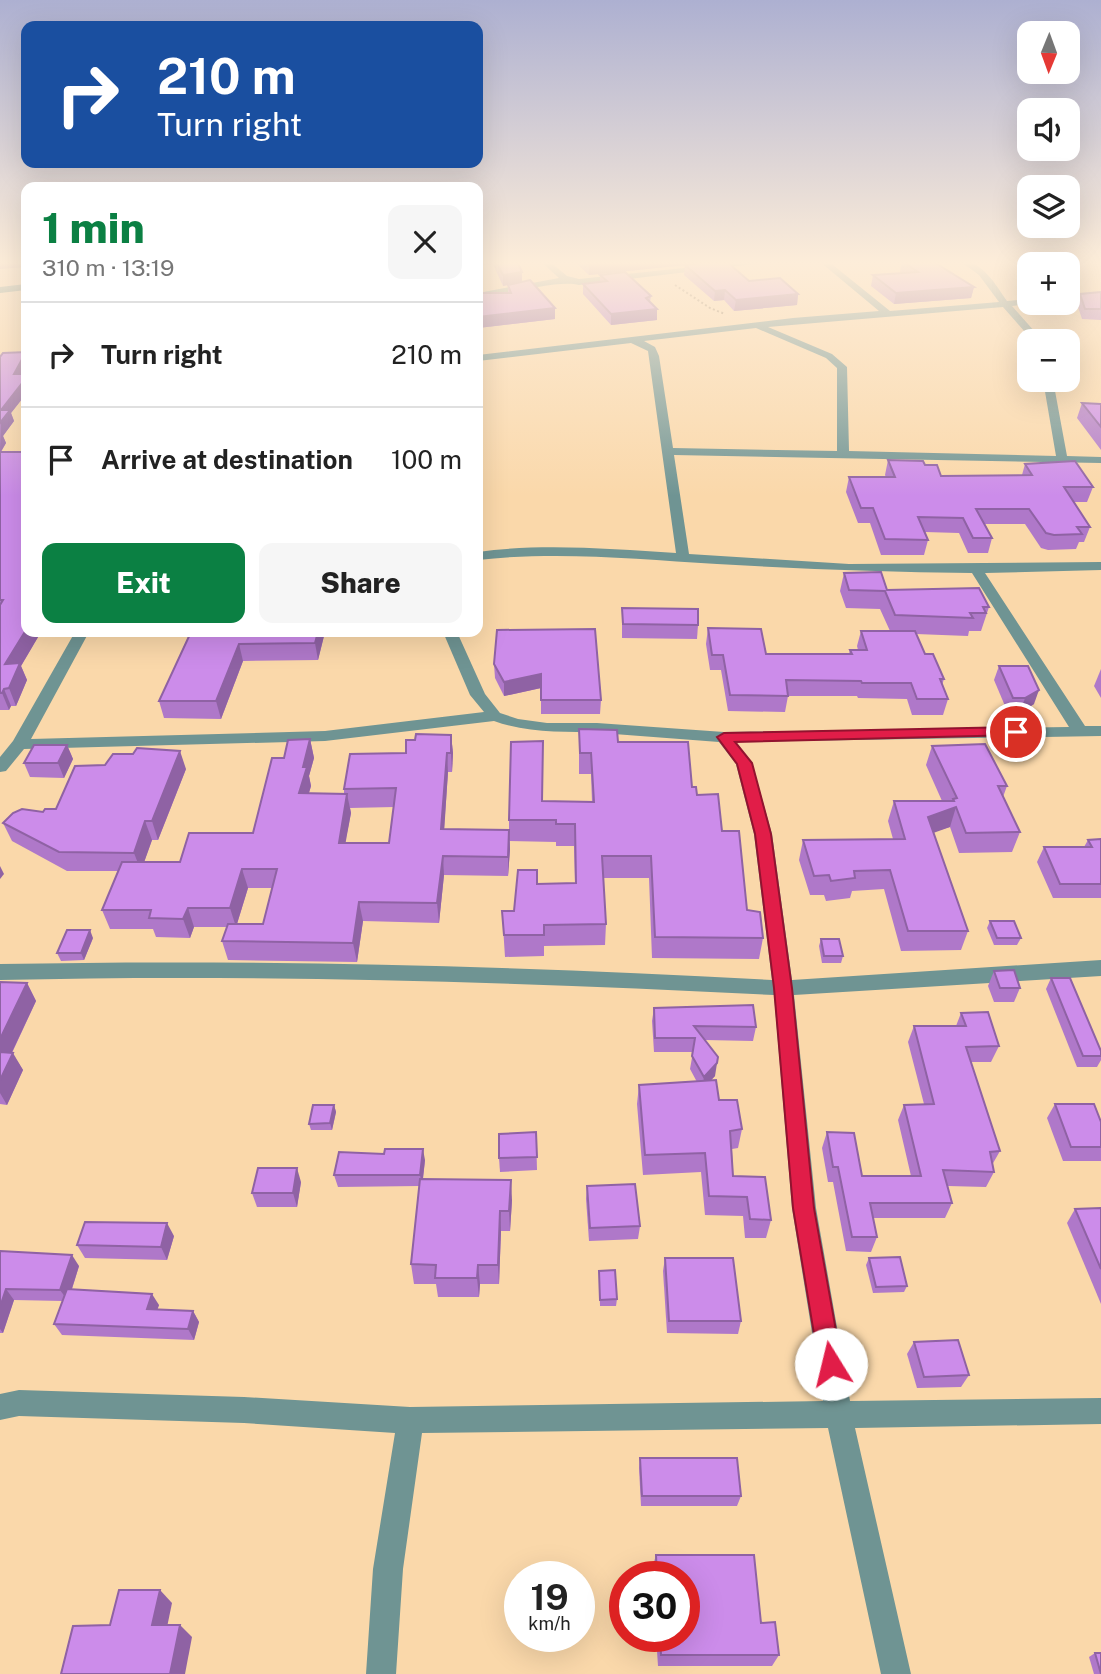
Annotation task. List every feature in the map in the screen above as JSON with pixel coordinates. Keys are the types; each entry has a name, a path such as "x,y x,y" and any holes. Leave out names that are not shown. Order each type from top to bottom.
{"street":[{"path":"483,357 640,339"},
{"path":"788,339 829,356 842,367 843,456"},
{"path":"632,340 652,349 682,557"},
{"path":"1050,392 1062,459"},
{"path":"667,451 1101,460"},
{"path":"483,555 509,552 588,552 849,568 1101,566"},
{"path":"976,569 1080,731"},
{"path":"0,767 20,744 79,637"},
{"path":"452,637 478,695 495,716"},
{"path":"20,744 325,736 495,716 547,728 597,728 724,737 1101,731"},
{"path":"724,737 744,763 763,834 783,988 804,1208 839,1416 896,1674"},
{"path":"0,972 150,969 551,976 783,988 1101,968"},
{"path":"0,1407 32,1403 244,1410 410,1420 1101,1411"},
{"path":"381,1674 388,1569 410,1420"}],"building":[{"path":"21,352 21,361 14,374 21,374 21,384 1,410 10,410 0,423 0,357 3,353"},
{"path":"1082,403 1101,404 1101,427"},
{"path":"0,452 21,452 22,637 5,664 20,663 9,688 2,693 0,605 3,600 0,600"},
{"path":"888,460 923,461 925,465 937,465 941,476 1032,475 1025,464 1075,461 1093,487 1064,487 1090,527 1077,527 1082,534 1054,535 1046,533 1029,509 976,509 992,538 973,538 963,518 918,517 928,540 885,539 873,508 861,508 849,477 895,477"},
{"path":"881,572 887,590 979,588 989,607 983,607 986,613 970,613 973,618 895,615 885,591 849,590 844,573"},
{"path":"622,608 698,609 698,625 623,624"},
{"path":"708,628 761,629 766,654 852,654 850,650 867,650 861,631 915,631 925,654 933,654 944,679 940,679 948,699 917,699 911,683 861,681 786,680 788,696 730,695 723,655 712,655"},
{"path":"595,629 601,700 541,700 541,674 504,682 494,664 497,630"},
{"path":"189,637 317,637 315,643 239,644 216,701 159,701"},
{"path":"999,666 1028,666 1039,690 1025,698 1013,698"},
{"path":"579,729 617,730 618,742 688,742 692,787 696,787 697,795 718,794 722,831 739,831 747,910 760,912 763,938 655,937 651,856 602,856 606,924 544,925 544,935 504,935 502,911 514,911 518,870 537,870 537,884 576,883 575,824 556,824 556,820 509,820 511,742 543,741 542,801 594,802 591,753 580,753"},
{"path":"416,734 451,735 441,829 509,830 508,857 443,856 437,903 359,902 353,943 222,941 228,924 263,924 277,869 242,869 230,908 188,908 183,919 149,918 151,910 102,910 122,862 180,862 189,833 253,833 272,758 284,758 288,740 310,739 303,767 307,767 299,793 347,794 339,843 389,843 396,788 344,789 350,754 406,753 406,740 415,740"},
{"path":"985,744 1007,786 998,786 1020,832 966,833 956,807 928,817 968,931 908,931 890,870 854,871 855,878 831,881 829,875 814,876 803,840 905,839 894,801 954,801 953,799 957,798 932,746"},
{"path":"34,745 67,745 58,763 24,763"},
{"path":"137,748 180,751 152,821 145,821 134,853 59,852 3,823 13,813 22,809 43,812 45,809 56,809 75,766 105,765 113,754 133,754"},
{"path":"1101,839 1101,884 1060,884 1044,847 1092,847 1088,840"},
{"path":"990,921 1014,921 1021,938 997,938"},
{"path":"67,930 90,930 81,953 57,953"},
{"path":"821,939 839,939 843,956 824,956"},
{"path":"1014,970 1020,988 1000,988 994,971"},
{"path":"1051,978 1070,978 1101,1056 1083,1056"},
{"path":"0,982 27,983 0,1039"},
{"path":"753,1005 756,1027 694,1026 718,1057 717,1063 704,1077 692,1056 695,1038 655,1038 654,1008"},
{"path":"988,1012 999,1046 966,1047 1000,1151 990,1152 994,1172 943,1170 952,1203 870,1203 877,1237 852,1237 838,1167 833,1167 827,1132 854,1133 862,1176 921,1176 904,1105 934,1104 914,1026 966,1026 961,1013"},
{"path":"0,1052 13,1053 0,1080"},
{"path":"716,1080 719,1100 737,1100 742,1129 730,1131 733,1176 765,1177 771,1220 750,1219 747,1197 709,1196 705,1153 645,1155 639,1085"},
{"path":"1055,1104 1094,1104 1101,1122 1101,1147 1071,1147"},
{"path":"313,1105 334,1105 330,1123 309,1124"},
{"path":"536,1132 537,1157 499,1158 499,1134"},
{"path":"385,1149 423,1149 420,1175 334,1175 339,1152 384,1154"},
{"path":"258,1168 297,1168 293,1193 252,1193"},
{"path":"420,1179 511,1180 509,1211 500,1211 498,1265 478,1265 477,1278 435,1278 436,1265 411,1264"},
{"path":"635,1184 640,1226 590,1228 587,1186"},
{"path":"1101,1208 1101,1269 1075,1209"},
{"path":"85,1222 167,1223 161,1247 77,1245"},
{"path":"0,1251 72,1255 60,1290 6,1289 0,1307"},
{"path":"900,1257 907,1286 876,1287 869,1258"},
{"path":"665,1258 733,1258 741,1321 669,1321"},
{"path":"615,1270 617,1299 600,1300 599,1271"},
{"path":"67,1289 152,1294 147,1309 193,1311 188,1329 54,1324"},
{"path":"958,1340 969,1375 924,1377 914,1342"},
{"path":"640,1458 737,1458 741,1496 642,1496"},
{"path":"656,1555 754,1555 761,1623 775,1622 779,1655 661,1655 661,1652 700,1652 700,1561 656,1561"},
{"path":"119,1590 160,1590 152,1625 180,1625 170,1674 61,1674 73,1626 110,1625"},
{"path":"1095,1653 1101,1653 1101,1674"}],"route":[{"path":"831,1364 804,1208 783,988 763,834 744,763 724,737 1016,732"}]}
